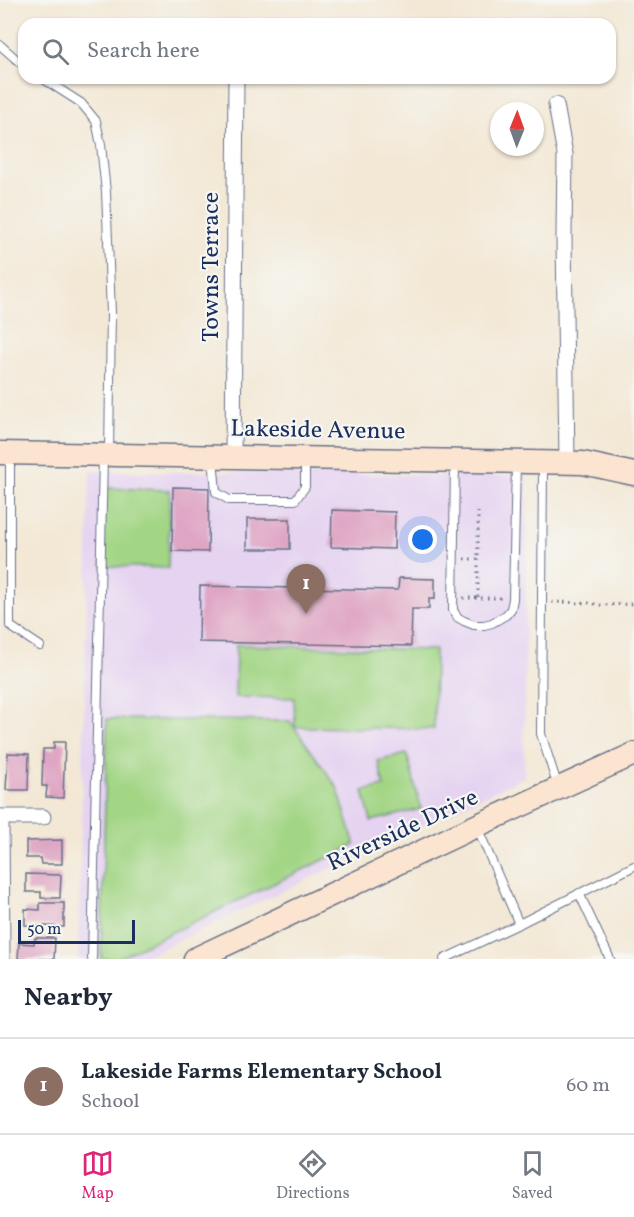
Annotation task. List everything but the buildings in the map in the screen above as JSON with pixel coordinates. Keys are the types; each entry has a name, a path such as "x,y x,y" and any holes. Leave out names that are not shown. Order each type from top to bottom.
{"street":[{"name":"Towns Terrace","path":"223,456 236,84"},
{"path":"556,105 565,154 567,462"},
{"name":"Lakeside Avenue","path":"5,453 567,462 583,463 634,474"},
{"name":"Riverside Drive","path":"195,959 634,754"},
{"path":"2,959 0,817 43,817"}],"lane":[{"path":"0,45 18,61"},
{"path":"51,84 81,103 96,121 106,192 111,312 92,959"},
{"path":"5,453 10,626 40,646"},
{"path":"223,456 216,492 229,500 295,500 305,487 304,458"},
{"path":"454,460 453,610 458,617 474,625 492,623 506,615 511,609 516,461"},
{"path":"543,462 541,734 559,788"},
{"path":"476,826 519,924"},
{"path":"444,959 634,866"},
{"path":"579,893 610,959"}],"path":[{"path":"478,512 478,598"}],"shaded area":[{"path":"90,471 527,476 524,777 139,959 78,959"}],"green space":[{"path":"104,488 170,490 168,568 102,566"},
{"path":"236,645 435,650 434,729 295,727 294,698 235,697"},
{"path":"107,719 290,721 337,787 355,845 116,959 101,959"},
{"path":"407,754 421,809 371,821 363,791 384,786 378,761"}],"place":[{"name":"Lakeside Farms Elementary School","path":"306,614"}]}
